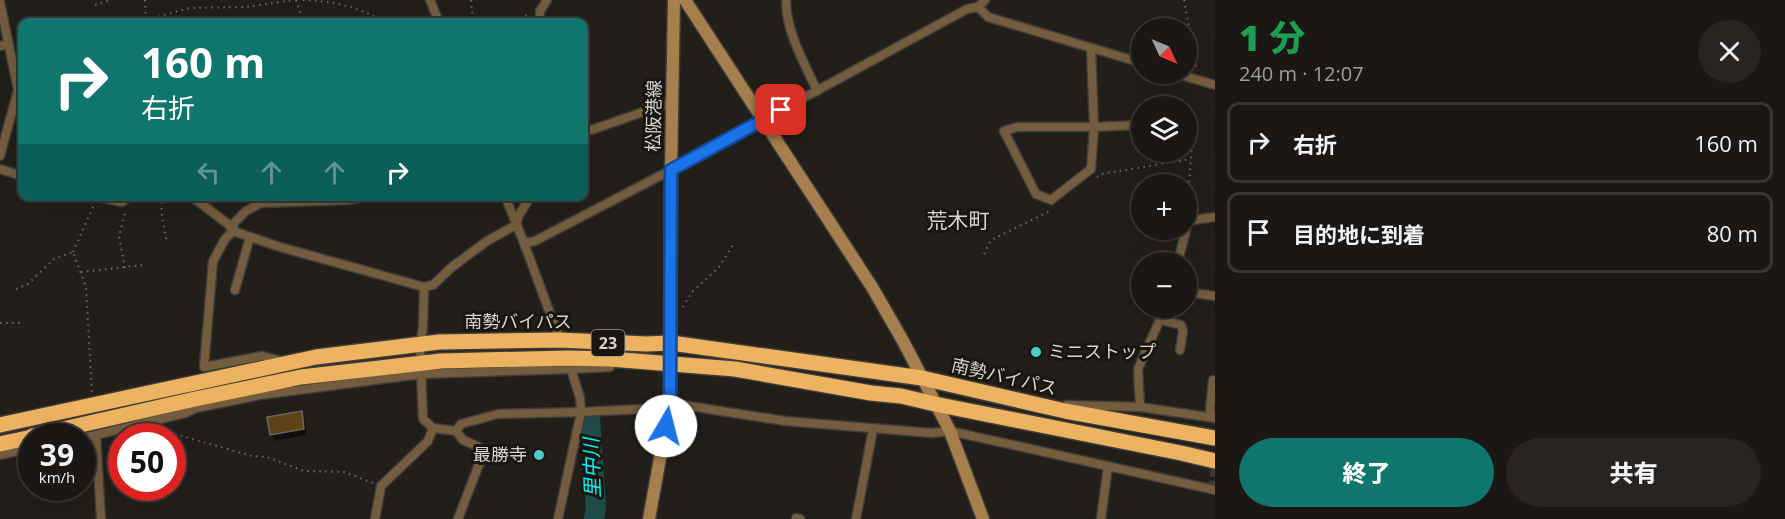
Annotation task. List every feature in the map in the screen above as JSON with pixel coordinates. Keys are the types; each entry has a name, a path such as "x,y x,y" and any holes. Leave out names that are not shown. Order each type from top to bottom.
{"highway":[{"name":"南勢バイパス","path":"0,425 316,357 440,342 560,340 671,343 922,378 1065,411 1215,438"},
{"name":"南勢バイパス","path":"92,423 301,377 568,358 610,359 735,369 901,396 1215,461"},
{"name":"南勢バイパス","path":"0,444 18,440"}],"street":[{"path":"430,0 437,18"},
{"path":"540,18 540,11 547,0"},
{"name":"松阪港線","path":"650,519 670,403 674,0"},
{"path":"685,0 872,287 950,431 983,519"},
{"path":"786,0 786,14 793,37 817,91"},
{"path":"524,243 535,241 671,170 967,9 978,8 985,0"},
{"path":"0,2 4,45 18,90 0,156"},
{"path":"978,8 988,17 1131,60"},
{"path":"1091,48 1094,127 1091,169 1051,200 1036,194 1004,131 1017,127 1094,127 1131,125"},
{"path":"1199,80 1215,85"},
{"path":"588,130 672,102"},
{"path":"0,169 18,175"},
{"path":"117,201 122,202"},
{"path":"198,201 228,224 233,231 423,287 433,285 452,267 487,241 516,225 528,201"},
{"path":"287,363 262,356 204,367 213,261 225,238 233,231 234,223 246,211 261,203 319,201"},
{"path":"507,201 560,340"},
{"path":"1197,220 1215,217"},
{"path":"236,290 250,237"},
{"path":"423,287 423,327 420,346 423,419 433,428 456,431 463,440 479,447 481,459 458,519"},
{"path":"1197,294 1215,296"},
{"path":"1140,407 1138,369 1161,320 1182,325 1180,350"},
{"path":"101,519 96,435 185,413 196,408 421,368 571,369 610,367 610,359"},
{"path":"558,519 581,412 580,398 571,369"},
{"path":"1212,380 1210,410 1214,417"},
{"path":"185,413 195,399"},
{"path":"456,431 461,424 498,414 662,408 670,403 785,421 932,433 950,431 1215,490"},
{"path":"1065,411 1067,405 1140,407 1214,417"},
{"path":"375,519 381,486 428,441 433,428"},
{"path":"856,519 873,429"},
{"path":"0,455 18,451"},
{"path":"1101,519 1108,466"}],"path":[{"path":"95,5 110,0"},
{"path":"145,0 147,18"},
{"path":"157,18 189,8 246,7 295,0 302,18"},
{"path":"303,0 324,1 372,14 378,18"},
{"path":"471,0 473,18"},
{"path":"1184,0 1199,80"},
{"path":"516,18 540,11"},
{"path":"1094,179 1101,174 1173,162"},
{"path":"92,394 86,287 74,252 94,201"},
{"path":"161,201 167,243"},
{"path":"122,202 126,209 119,236 126,268"},
{"path":"984,254 991,240 1054,209"},
{"path":"671,310 682,308 692,291 719,267 733,245"},
{"path":"16,288 28,284 54,259 74,252"},
{"path":"81,272 143,265"},
{"path":"0,323 21,323"},
{"path":"186,437 252,456 267,457 304,471 344,472 381,486"}],"building":[{"path":"302,411 304,429 270,435 267,417"}],"waterway":[{"name":"里中川","path":"590,417 596,508 594,519"}],"tunnel":[{"path":"1212,489 1215,469"}],"place":[{"name":"ミニストップ","path":"1036,352"},
{"name":"最勝寺","path":"539,455"}],"district":[{"name":"荒木町","path":"958,221"}],"route":[{"path":"666,426 670,403 671,364 671,170 781,110"}]}
